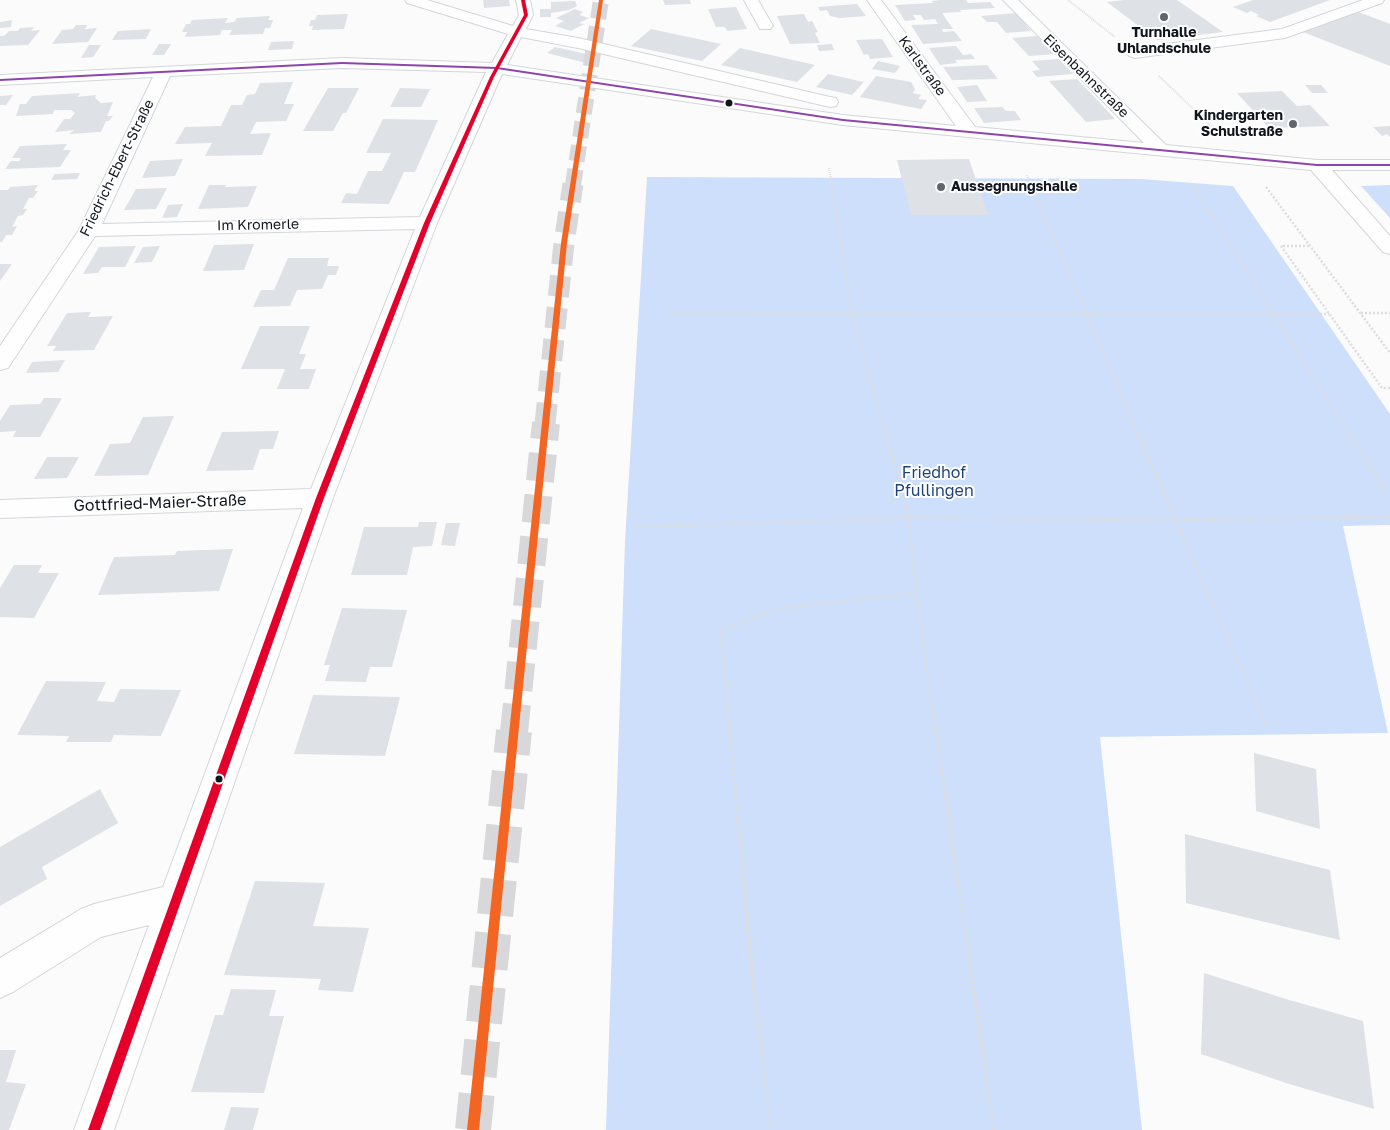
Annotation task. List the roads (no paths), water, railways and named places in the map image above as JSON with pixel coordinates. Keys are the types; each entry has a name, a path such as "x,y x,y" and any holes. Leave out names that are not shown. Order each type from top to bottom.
{"street":[{"path":"412,0 518,32 578,43 824,100 839,108 843,120"},
{"path":"94,1130 320,498 426,223 497,68 526,15 524,0"},
{"path":"751,0 765,26"},
{"name":"Karlstraße","path":"874,0 970,132"},
{"name":"Eisenbahnstraße","path":"1010,0 1162,151"},
{"path":"1135,53 1285,33 1377,0"},
{"path":"0,80 342,63 497,68 843,120 1317,165 1390,165"},
{"name":"Friedrich-Ebert-Straße","path":"0,363 89,230 164,71"},
{"path":"1317,165 1390,248"},
{"name":"Im Kromerle","path":"89,230 426,223"},
{"name":"Gottfried-Maier-Straße","path":"0,509 320,498"},
{"path":"0,979 94,921 174,902"}],"tunnel":[{"path":"573,185 601,0"},
{"path":"545,424 564,243 573,184"},
{"path":"514,732 546,423"},
{"path":"473,1130 514,731"}],"place":[{"name":"Turnhalle Uhlandschule","path":"1164,17"},
{"name":"Kindergarten Schulstraße","path":"1293,124"},
{"name":"Aussegnungshalle","path":"941,187"}],"park label":[{"name":"Friedhof Pfullingen","path":"934,482"}]}
